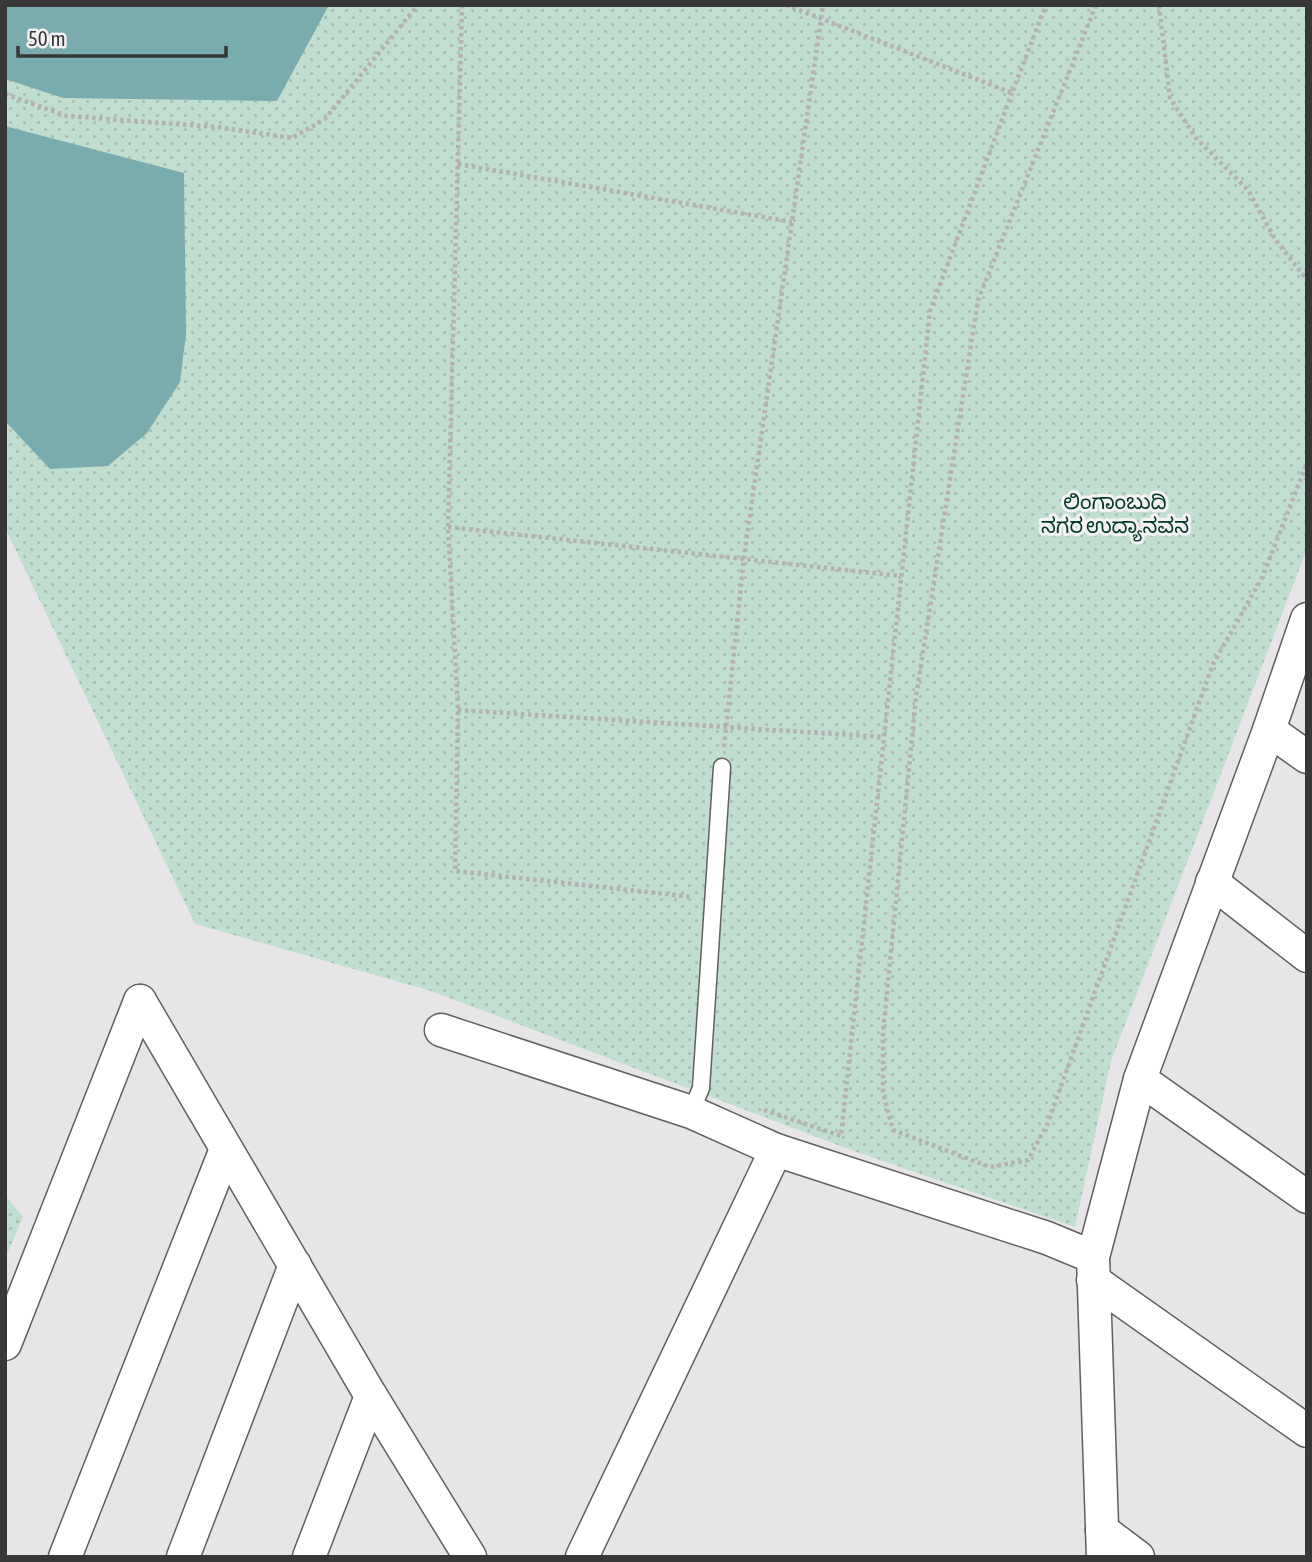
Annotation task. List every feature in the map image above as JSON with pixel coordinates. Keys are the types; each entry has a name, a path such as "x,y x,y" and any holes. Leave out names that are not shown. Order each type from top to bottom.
{"street":[{"path":"1138,1557 1102,1544 1093,1269 1140,1079 1269,730 1307,619"},
{"path":"1269,730 1307,757"},
{"path":"1212,882 1307,956"},
{"path":"5,1344 140,1000 459,1550"},
{"path":"441,1030 691,1112 776,1150 1047,1238 1093,1269 1307,1431"},
{"path":"1140,1079 1307,1197"},
{"path":"65,1557 226,1149"},
{"path":"582,1557 776,1150"},
{"path":"183,1557 295,1265"},
{"path":"309,1557 371,1396"}],"lane":[{"path":"691,1112 701,1088 722,767"}],"path":[{"path":"5,94 67,116 216,127 292,138 325,119 418,5"},
{"path":"462,5 448,527 458,710 455,870 712,899"},
{"path":"786,5 821,21 1012,93"},
{"path":"722,767 744,557 823,5"},
{"path":"752,1105 841,1136 930,312 1046,5"},
{"path":"1096,5 978,300 915,710 883,1034 883,1093 893,1130 990,1167 1028,1160 1047,1125 1213,664 1262,578 1307,463"},
{"path":"1159,5 1170,99 1196,138 1248,190 1275,239 1307,280"},
{"path":"458,164 792,222"},
{"path":"448,527 901,576"},
{"path":"458,710 884,737"}],"green space":[{"name":"ಲಿಂಗಾಂಬುದಿ ನಗರ ಉದ್ಯಾನವನ","path":"5,5 1307,5 1307,549 1111,1061 1075,1227 851,1150 431,991 195,924 5,528"},
{"path":"5,1195 23,1217 5,1259"}],"water":[{"path":"5,5 329,5 277,101 63,98 5,79"},
{"path":"5,126 184,173 186,334 180,382 147,433 108,466 50,469 5,421"}]}
